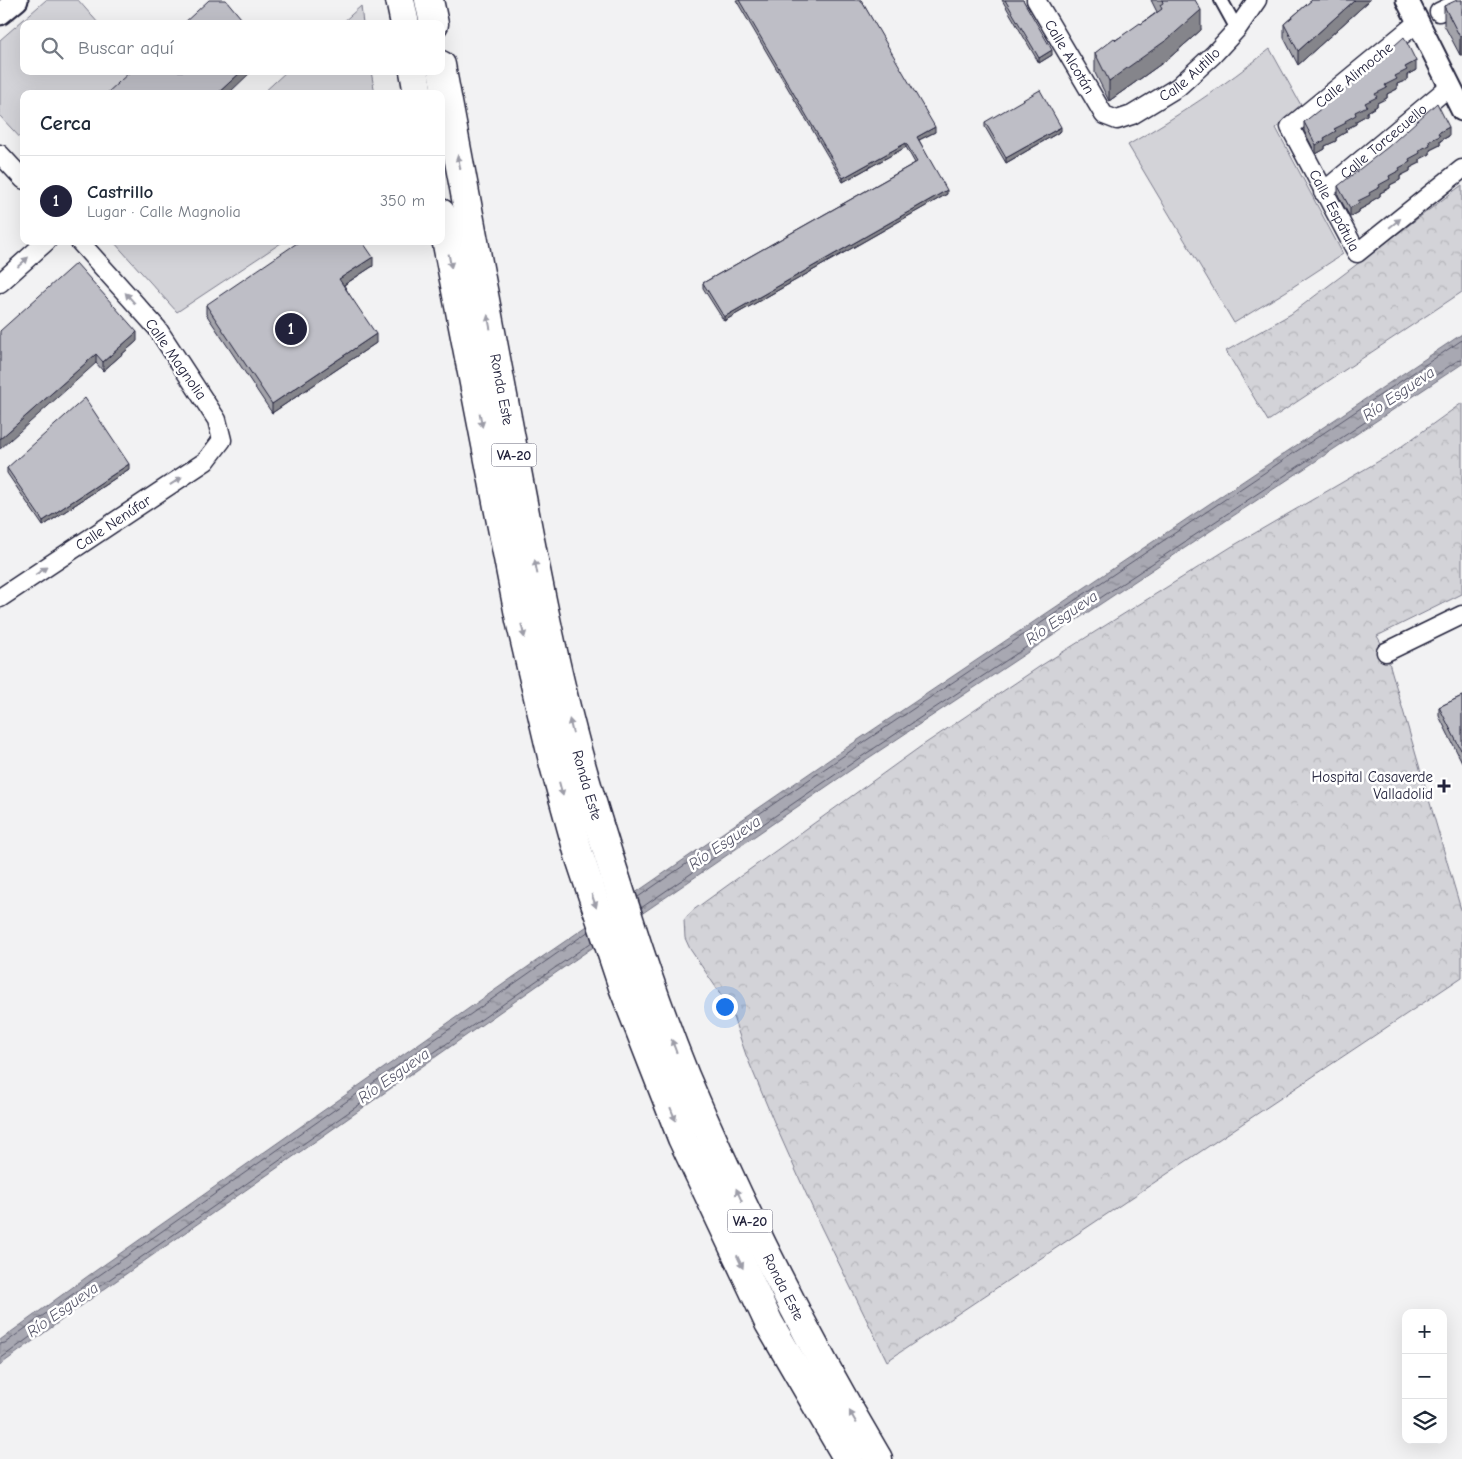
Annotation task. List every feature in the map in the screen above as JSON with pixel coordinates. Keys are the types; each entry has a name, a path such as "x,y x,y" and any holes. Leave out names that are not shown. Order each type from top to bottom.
{"highway":[{"path":"400,0 404,20"},
{"path":"429,0 433,20"},
{"path":"415,75 417,90"},
{"name":"Ronda Este","path":"443,75 517,475 551,642 581,764 603,840 646,971 684,1074 760,1242 801,1323 878,1459"},
{"name":"Ronda Este","path":"445,234 520,620 554,765 579,855 623,987 682,1138 773,1331 848,1459"}],"street":[{"path":"0,14 17,0"},
{"name":"Calle Alcotán","path":"1036,0 1104,115"},
{"path":"1221,0 1236,29"},
{"name":"Calle Autillo","path":"1104,115 1117,120 1132,115 1178,86 1213,55 1236,29 1257,0"},
{"path":"1407,0 1452,86 1462,110"},
{"path":"1439,12 1462,1"},
{"name":"Calle Alimoche","path":"1290,127 1418,22"},
{"name":"Calle Torcecuello","path":"1324,192 1452,86"},
{"name":"Calle Espátula","path":"1290,127 1357,253 1462,169"},
{"path":"0,154 20,176"},
{"path":"0,283 43,245"},
{"name":"Calle Magnolia","path":"83,245 157,328 218,420 222,440"},
{"name":"Calle Nenúfar","path":"0,598 206,461 222,440"},
{"path":"1386,652 1462,615"}],"green space":[{"path":"46,0 78,0 96,20 23,20"},
{"path":"361,6 363,20 345,20"},
{"path":"20,23 20,75 129,75 112,90 20,90 20,138 0,116 0,40"},
{"path":"1270,49 1302,107 1276,128 1343,254 1234,323 1128,145 1201,100"},
{"path":"283,75 372,75 374,90 266,90"},
{"path":"1462,185 1462,292 1268,421 1226,351 1291,314"},
{"path":"117,245 278,245 177,312"},
{"path":"1462,403 1462,594 1377,636 1386,652 1462,913 1462,977 887,1361 821,1227 774,1122 746,1055 730,1008 690,949 685,938 684,920 692,911 920,747 1042,665 1231,547 1391,454"}],"water":[{"name":"Río Esgueva","path":"1462,334 1462,364 861,763 544,981 103,1290 0,1365 0,1340 88,1276 532,964 849,746"}],"building":[{"path":"209,0 226,0 243,20 187,20"},
{"path":"739,0 861,0 935,127 917,137 947,190 724,317 703,283 917,162 906,143 843,178"},
{"path":"1005,0 1023,0 1052,50 1039,58"},
{"path":"1162,0 1195,0 1201,10 1168,39 1109,81 1095,53 1114,38 1116,40 1162,9 1160,5 1163,3"},
{"path":"1312,0 1355,0 1298,51 1284,24"},
{"path":"1457,0 1462,0 1462,36 1460,37 1444,6"},
{"path":"1404,37 1416,61 1405,67 1407,70 1395,76 1397,79 1385,85 1387,88 1375,94 1377,97 1365,103 1367,106 1355,112 1356,115 1334,129 1336,131 1316,145 1304,122 1346,89"},
{"path":"127,75 238,75 221,90 110,90"},
{"path":"1040,90 1061,127 1006,158 985,122"},
{"path":"1437,103 1449,127 1438,133 1440,136 1429,141 1430,145 1419,150 1420,153 1409,159 1410,162 1389,176 1390,179 1379,185 1380,187 1369,193 1370,195 1358,201 1359,203 1350,208 1338,186 1388,147"},
{"path":"294,245 365,245 373,257 339,279 376,334 272,404 206,305"},
{"path":"76,263 137,332 103,362 96,354 0,439 0,331"},
{"path":"85,398 129,464 43,521 7,468"},
{"path":"1462,696 1462,752 1439,707"}],"place":[{"name":"Castrillo","path":"291,329"},
{"name":"Hospital Casaverde Valladolid","path":"1444,786"}]}
